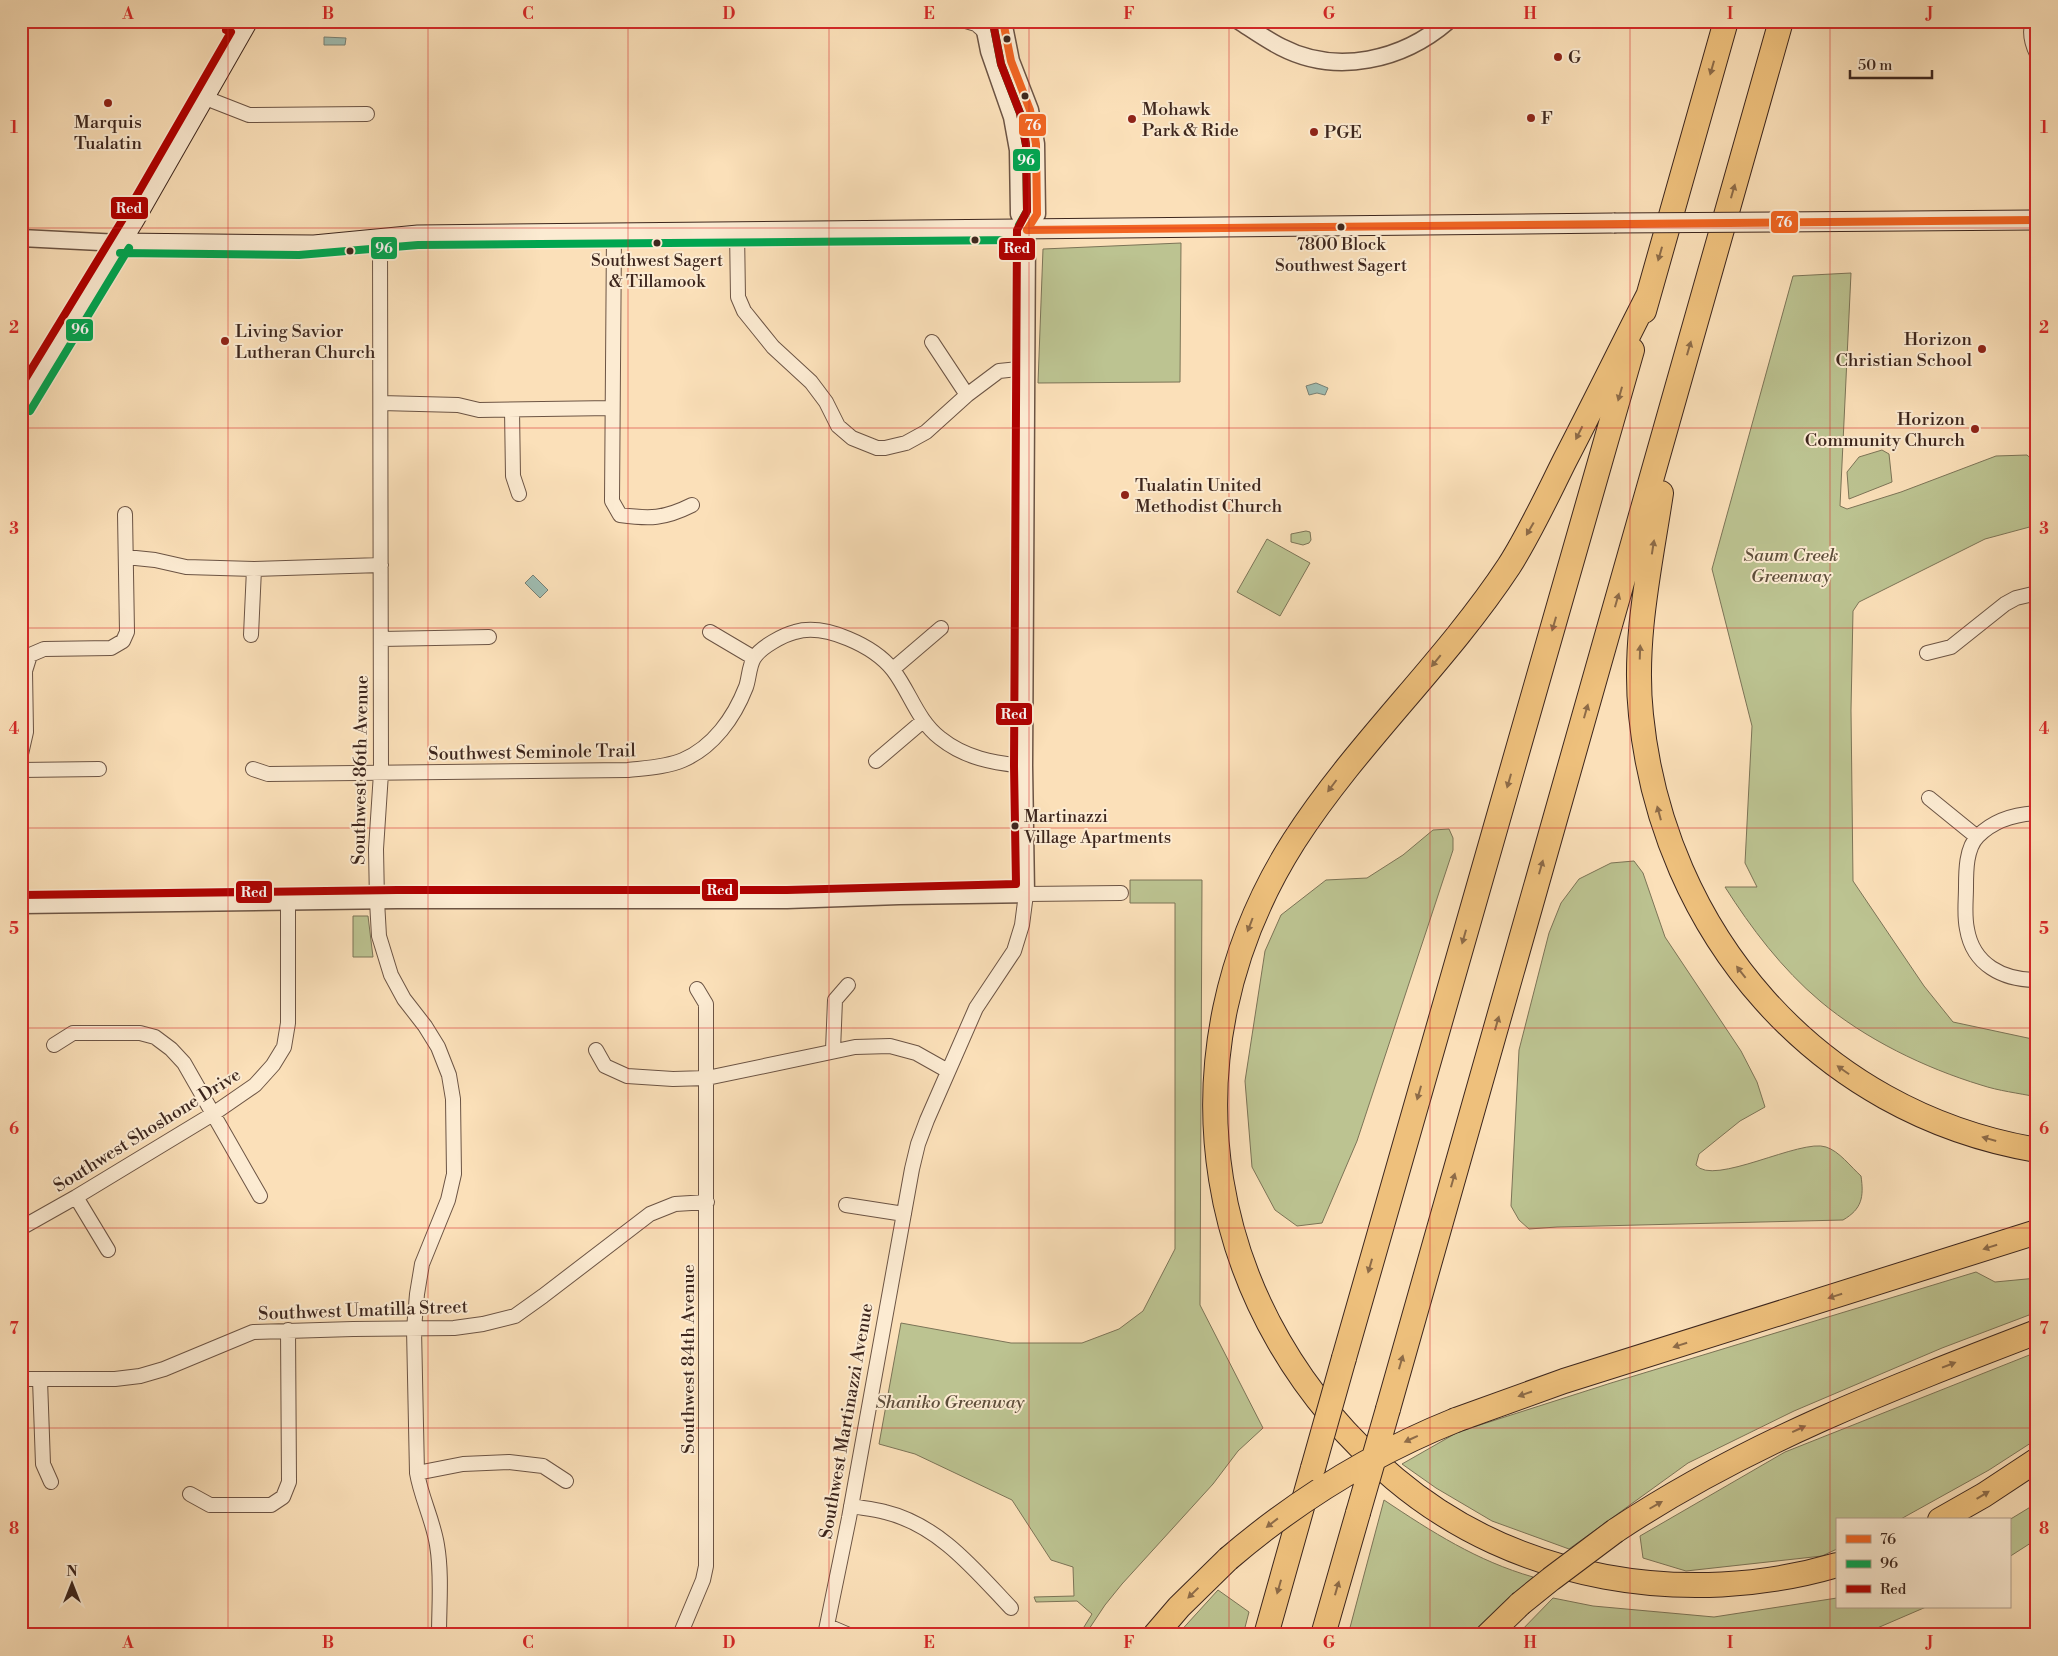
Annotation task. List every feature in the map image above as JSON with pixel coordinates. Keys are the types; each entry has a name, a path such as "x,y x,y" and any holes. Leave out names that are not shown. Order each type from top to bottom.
{"highway":[{"path":"1266,1635 1726,21"},
{"path":"1323,1635 1781,21"},
{"path":"1648,296 1536,519 1510,564 1480,607 1320,801 1273,876 1256,909 1233,975 1218,1049 1216,1127 1219,1164 1233,1234 1244,1270 1269,1327 1286,1355 1315,1397 1350,1439 1400,1484 1433,1507 1460,1524 1541,1560 1588,1574 1623,1581 1667,1585 1718,1586 1754,1583 1787,1577 1836,1564"},
{"path":"1676,394 1643,612 1639,674 1641,713 1650,780 1661,819 1690,892 1707,923 1743,975 1773,1009 1820,1053 1862,1082 1917,1113 1988,1139 2037,1150"},
{"path":"1155,1635 1179,1607 1228,1559 1280,1516 1335,1479 1394,1447 1456,1420 1564,1381 2037,1232"},
{"path":"1488,1635 1550,1578 1615,1531 1691,1484 1800,1429 1922,1376 2037,1332"},
{"path":"1944,1518 1984,1495 2037,1460"}],"main road":[{"path":"21,406 164,170 241,24"},
{"path":"120,243 314,245 380,237 418,235 737,231 2037,220"}],"street":[{"path":"966,21 984,26"},
{"name":"Southwest Martinazzi Avenue","path":"1002,21 1011,61 1030,110 1036,144 1037,214 1027,230"},
{"path":"1239,21 1282,48 1304,56 1332,61 1357,62 1384,57 1410,48 1448,21"},
{"path":"2033,21 2031,25 2032,44 2037,54"},
{"name":"Southwest Martinazzi Avenue","path":"827,1631 918,1144 976,1008 1014,951 1022,925 1026,894 1024,766 1027,230 1019,214 1018,150 1012,116 984,26"},
{"path":"204,97 237,112 249,115 367,114"},
{"path":"737,231 738,297 744,312 773,347 811,382 826,402 838,426 852,438 877,448 896,447 926,432 967,395 999,371 1027,368"},
{"path":"614,233 612,501 620,515 643,518 672,515 692,505"},
{"name":"Southwest 86th Avenue","path":"380,237 381,773 376,849 380,936 391,975 404,999 425,1026 438,1047 449,1075 453,1099 454,1174 448,1200 422,1264 414,1329 417,1473 420,1491 437,1544 439,1564 439,1635"},
{"path":"21,238 120,243"},
{"path":"932,342 967,395"},
{"path":"381,403 436,403 458,405 479,410 612,408"},
{"path":"512,410 513,476 519,494"},
{"path":"21,754 26,732 26,671 30,656 44,649 111,648 123,641 127,632 125,514"},
{"path":"126,557 155,560 186,567 254,569 381,566"},
{"path":"251,634 254,569"},
{"path":"1927,653 1951,647 2005,604 2016,598 2037,593"},
{"path":"893,670 941,628"},
{"path":"710,632 754,658 774,641 796,631 823,631 849,638 876,654 893,670 923,721 939,738 961,752 982,761 1024,766"},
{"path":"381,639 489,637"},
{"name":"Southwest Seminole Trail","path":"254,769 268,774 628,770 655,767 682,761 706,748 728,723 746,688 754,658"},
{"path":"876,761 923,721"},
{"path":"21,770 99,769"},
{"path":"1929,798 1977,837"},
{"path":"2037,814 2008,817 1993,824 1977,837 1969,854 1966,869 1965,918 1967,931 1977,954 1992,969 2011,978 2037,980"},
{"path":"21,905 377,900 787,900 1122,893"},
{"name":"Southwest Shoshone Drive","path":"21,1228 213,1114 255,1085 273,1065 284,1048 288,1023 288,902"},
{"path":"833,1050 836,1000 848,985"},
{"name":"Southwest 84th Avenue","path":"680,1635 703,1580 706,1566 706,1004 697,989"},
{"path":"54,1045 73,1033 140,1033 155,1037 171,1049 184,1064 260,1196"},
{"path":"596,1050 605,1066 627,1076 673,1079 707,1078 806,1058 833,1050 855,1047 890,1046 916,1053 948,1071"},
{"path":"76,1197 108,1250"},
{"name":"Southwest Umatilla Street","path":"21,1380 115,1379 140,1376 164,1369 253,1332 454,1328 515,1316 650,1214 675,1204 707,1202"},
{"path":"846,1204 904,1214"},
{"path":"190,1494 210,1504 271,1505 283,1497 289,1482 288,1330"},
{"path":"40,1380 43,1464 51,1482"},
{"path":"417,1473 463,1464 509,1462 543,1466 566,1481"},
{"path":"851,1506 886,1512 917,1524 934,1534 968,1562 1011,1608"},
{"path":"827,1631 849,1635"}],"green space":[{"path":"1181,243 1180,382 1038,383 1043,249"},
{"name":"Saum Creek Greenway","path":"1851,273 1840,506 1847,509 1901,492 1996,456 2027,455 2037,464 2037,525 1985,539 1859,602 1853,611 1851,710 1853,881 1924,986 1953,1022 2037,1040 2037,1097 1988,1087 1939,1070 1896,1051 1856,1028 1806,989 1780,962 1745,918 1725,887 1757,887 1745,863 1752,726 1712,569 1793,276"},
{"path":"1882,450 1889,454 1892,482 1849,499 1847,472 1859,457"},
{"path":"1310,532 1311,540 1309,543 1303,545 1291,542 1291,534"},
{"path":"1267,539 1310,563 1280,616 1237,592"},
{"path":"1449,829 1453,838 1453,850 1357,1141 1322,1223 1297,1226 1275,1210 1252,1167 1245,1081 1265,951 1281,915 1326,880 1367,878 1403,855 1433,830"},
{"path":"1634,861 1643,873 1665,937 1741,1051 1757,1082 1765,1107 1740,1121 1699,1154 1696,1165 1705,1170 1720,1170 1738,1167 1798,1149 1814,1146 1826,1147 1840,1156 1861,1176 1862,1196 1858,1207 1843,1220 1529,1229 1519,1220 1511,1206 1519,1050 1549,933 1561,903 1579,879 1611,863"},
{"name":"Shaniko Greenway","path":"1130,880 1202,880 1200,1305 1263,1428 1238,1451 1213,1484 1122,1584 1085,1635 1079,1635 1092,1614 1077,1601 1036,1602 1034,1597 1074,1596 1073,1567 1051,1560 1012,1500 915,1454 879,1444 901,1323 1011,1343 1082,1343 1119,1329 1143,1311 1175,1249 1175,903 1130,903"},
{"path":"353,916 368,916 373,957 353,957"},
{"path":"1976,1272 1995,1282 2037,1278 2037,1312 1942,1348 1794,1411 1688,1463 1569,1549 1492,1521 1436,1488 1402,1464 1458,1432 1611,1383"},
{"path":"2037,1352 2037,1439 1989,1470 1903,1518 1836,1518 1836,1549 1822,1556 1686,1571 1643,1558 1640,1536 1785,1452"},
{"path":"1384,1500 1437,1534 1474,1554 1533,1577 1472,1635 1348,1635"},
{"path":"2037,1503 2037,1539 2010,1556 2010,1519"},
{"path":"1218,1590 1249,1612 1243,1635 1177,1635"},
{"path":"1553,1598 1593,1606 1714,1617 1836,1598 1836,1608 1924,1608 1861,1635 1517,1635"}],"water":[{"path":"324,37 346,38 345,45 324,45"},
{"path":"1316,383 1328,388 1325,395 1317,393 1309,395 1306,386"},
{"path":"533,575 548,590 540,598 525,583"}],"transit line":[{"name":"76","path":"1003,21 1011,61 1030,110 1036,144 1037,214 1027,230"},
{"name":"96","path":"993,23 1001,64 1020,113 1026,145 1027,211 1019,225"},
{"name":"Red","path":"21,895 397,890 787,890 1016,884 1014,766 1017,230 1027,211 1026,145 1020,113 1001,64 993,23"},
{"name":"Red","path":"21,386 126,214 231,32 226,30"},
{"name":"76","path":"1027,230 2037,220"},
{"name":"96","path":"120,253 299,255 418,245 1027,240"},
{"name":"96","path":"30,411 129,248"}],"place":[{"name":"G","path":"1558,57"},
{"name":"Marquis Tualatin","path":"108,103"},
{"name":"F","path":"1531,118"},
{"name":"Mohawk Park & Ride","path":"1132,119"},
{"name":"PGE","path":"1314,132"},
{"name":"7800 Block Southwest Sagert","path":"1341,227"},
{"name":"Southwest Sagert & Tillamook","path":"657,243"},
{"name":"Living Savior Lutheran Church","path":"225,341"},
{"name":"Horizon Christian School","path":"1982,349"},
{"name":"Horizon Community Church","path":"1975,429"},
{"name":"Tualatin United Methodist Church","path":"1125,495"},
{"name":"Martinazzi Village Apartments","path":"1015,826"}]}
